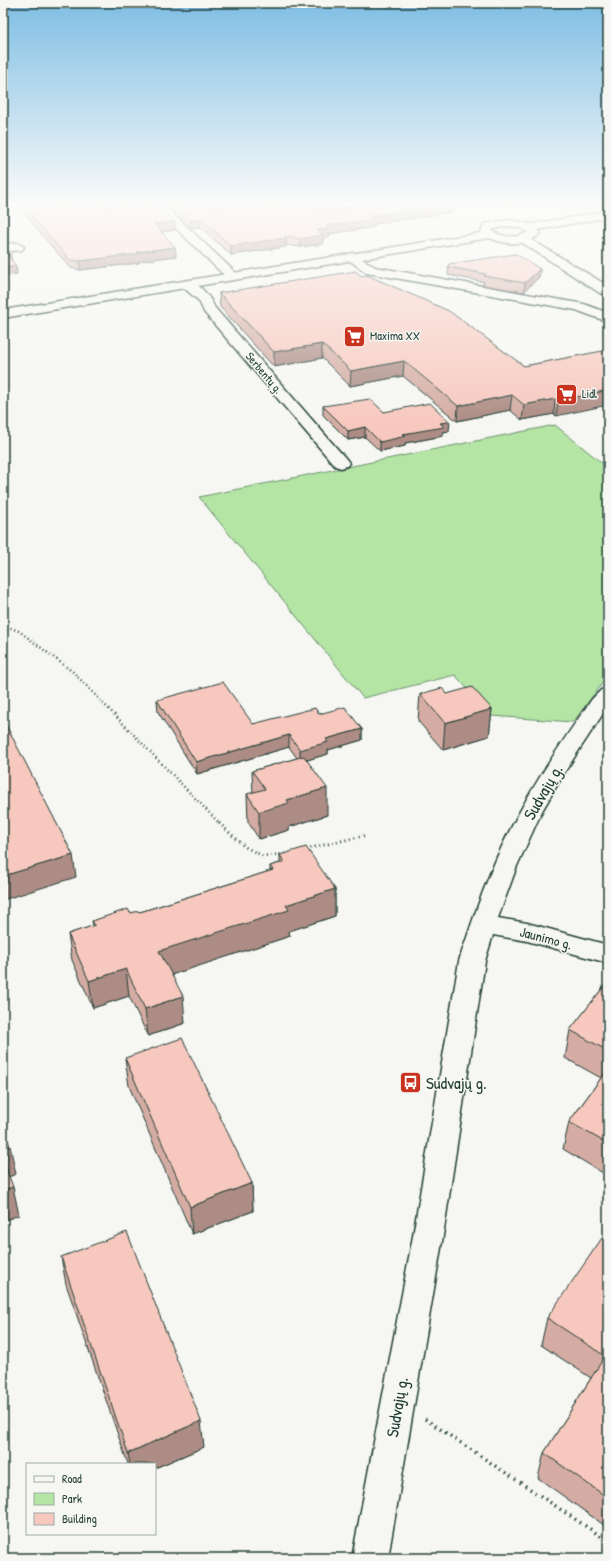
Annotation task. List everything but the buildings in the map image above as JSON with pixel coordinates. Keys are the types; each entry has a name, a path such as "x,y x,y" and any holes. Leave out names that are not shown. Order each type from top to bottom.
{"street":[{"path":"3,314 216,279"},
{"path":"421,279 579,307 608,318"},
{"path":"587,279 608,292"},
{"name":"Serbentų g.","path":"187,284 205,299 210,309 341,463"},
{"name":"Sudvajų g.","path":"370,1558 428,1236 472,961 483,924 512,850 530,811 561,760 599,703 608,694"},
{"name":"Jaunimo g.","path":"483,924 526,932 608,954"}],"path":[{"path":"3,625 19,631 73,672 202,806 244,847 263,856 289,854"},
{"path":"303,850 367,835"},
{"path":"398,1401 608,1541"}],"green space":[{"path":"555,425 602,463 608,462 608,676 573,722 492,716 455,675 363,698 199,497"}],"place":[{"name":"Maxima XX","path":"355,336"},
{"name":"Lidl","path":"567,394"},
{"name":"Sudvajų g.","path":"410,1083"}]}
